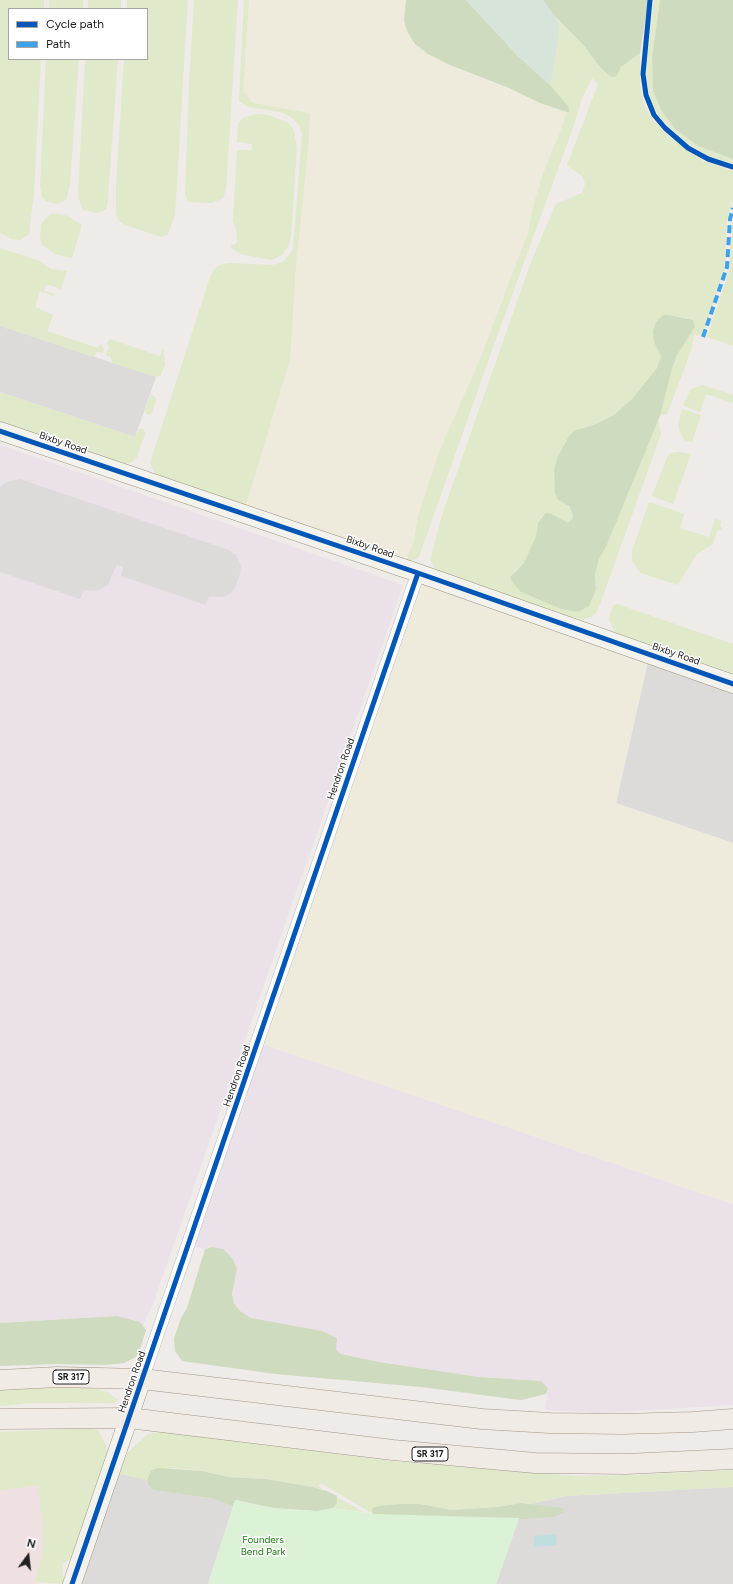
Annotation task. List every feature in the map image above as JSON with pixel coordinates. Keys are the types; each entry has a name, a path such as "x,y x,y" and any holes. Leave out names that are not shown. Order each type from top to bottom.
{"main road":[{"name":"SR 317","path":"0,1380 57,1377 142,1379 482,1419 550,1423 621,1424 693,1422 733,1419"},
{"name":"SR 317","path":"0,1420 129,1418 393,1450 520,1462 626,1464 733,1459"}],"street":[{"name":"Bixby Road","path":"0,431 418,573 733,684"},
{"name":"Hendron Road","path":"72,1584 418,573"}],"shaded area":[{"path":"249,0 406,0 404,20 415,44 428,54 450,65 567,112 542,173 528,232 481,357 439,452 417,519 414,541 406,560 245,508 290,360 296,266 309,140 310,113 253,103 243,91"},
{"path":"466,0 543,0 559,21 558,42 550,85 518,56"},
{"path":"0,326 156,377 135,437 0,392"},
{"path":"0,445 403,585 153,1304 143,1325 117,1316 0,1323"},
{"path":"20,479 229,550 236,555 241,565 240,574 235,587 231,593 223,597 209,597 206,605 121,576 123,567 118,565 116,566 108,585 97,591 84,590 80,599 0,572 0,487 6,482"},
{"path":"422,581 648,661 616,803 733,843 733,1204 262,1044"},
{"path":"648,661 733,691 733,843 616,803"},
{"path":"262,1044 733,1204 733,1405 599,1413 545,1410 548,1388 541,1381 479,1377 379,1362 340,1354 279,1323 251,1318 240,1311 234,1303 232,1294 237,1269 212,1247 205,1249 194,1246"},
{"path":"119,1474 143,1478 147,1480 148,1485 153,1490 215,1499 233,1507 208,1584 82,1584"},
{"path":"38,1486 44,1527 43,1551 35,1582 40,1584 0,1584 0,1490"},
{"path":"733,1487 733,1584 496,1584 519,1518 526,1505 566,1496"}],"green space":[{"path":"0,0 44,0 44,8 8,8 8,60 41,60 34,192 29,234 20,240 12,239 0,233"},
{"path":"49,0 83,0 83,8 49,8"},
{"path":"88,0 121,0 121,8 88,8"},
{"path":"127,0 188,0 175,215 168,234 161,237 123,224 118,220 116,214 116,186 124,60 148,60 148,8 127,8"},
{"path":"194,0 238,0 226,189 223,198 212,203 188,202 185,195"},
{"path":"244,0 249,0 243,91 253,103 310,113 309,140 296,266 290,360 245,508 156,475 150,463 210,277 214,269 220,265 228,263 272,265 283,262 293,250 302,134 299,125 291,117 281,112 248,107 239,101"},
{"path":"406,0 466,0 518,56 550,85 568,106 570,112 540,103 509,88 450,65 428,54 415,44 407,31 404,20"},
{"path":"543,0 648,0 640,53 621,67 616,77 610,76 599,66 586,48 551,12"},
{"path":"654,0 660,0 652,58 653,91 661,110 675,129 698,146 733,159 733,164 708,156 681,138 658,115 651,101 646,79 646,68"},
{"path":"660,0 733,0 733,159 698,146 675,129 661,110 653,91 652,58"},
{"path":"559,21 586,48 599,66 616,77 621,67 640,52 640,88 644,105 652,118 666,134 703,161 733,171 733,201 727,219 725,267 703,336 694,335 691,351 667,414 660,415 672,369 677,355 695,327 693,320 669,315 658,350 661,356 657,368 632,399 614,415 596,424 581,428 569,436 557,458 554,470 555,493 558,500 568,506 572,512 573,518 568,524 552,514 538,523 536,536 524,563 513,572 521,592 533,596 596,589 595,574 599,559 606,547 658,420 661,434 599,607 596,613 591,617 578,621 437,571 430,560 443,512 531,262 556,204 582,193 585,184 583,177 567,165 598,84 592,78 581,101 574,125 419,557 412,561 406,560 414,541 417,519 439,452 481,357 528,232 534,203 543,173 567,112 570,112 550,85 558,42"},
{"path":"46,60 79,60 70,184 66,200 58,204 46,201 42,197 40,187"},
{"path":"85,60 118,60 106,209 98,213 83,210 78,197"},
{"path":"257,114 269,115 289,123 294,131 297,148 291,236 288,247 282,255 272,260 241,254 232,249 231,245 236,244 237,240 236,228 233,221 237,150 252,150 252,144 237,142 238,124 243,118"},
{"path":"50,214 68,216 82,225 72,258 55,254 42,245 40,239 41,224"},
{"path":"733,215 733,346 707,337 729,272"},
{"path":"0,248 40,261 51,269 67,271 61,289 46,284 44,291 55,294 54,296 40,291 35,307 53,315 47,331 98,348 99,344 102,345 104,349 103,353 97,352 94,357 0,326"},
{"path":"663,315 693,320 695,327 677,355 660,416 606,547 599,559 595,574 596,589 589,606 578,612 561,609 521,592 510,577 524,563 536,536 538,523 546,513 552,514 568,523 573,518 569,506 558,500 555,493 554,470 557,458 569,436 574,431 596,424 614,415 632,399 657,368 661,356 654,342 653,331 656,322"},
{"path":"110,339 160,356 163,348 165,365 160,376 156,377 112,363 111,357 106,355 109,347 107,343"},
{"path":"702,385 733,395 733,403 706,394 700,412 683,405 691,389"},
{"path":"0,392 135,437 139,429 144,429 145,434 137,457 130,463 120,463 0,423"},
{"path":"151,395 156,399 152,413 148,415 144,411"},
{"path":"682,409 701,415 692,442 684,440 679,430 678,423"},
{"path":"679,452 691,454 673,504 652,496 667,457 670,453"},
{"path":"649,502 684,514 680,528 709,537 715,519 721,521 720,525 722,529 717,531 715,537 713,537 715,538 713,544 696,555 678,585 641,573 632,561 632,551"},
{"path":"617,604 733,644 733,677 618,635 614,631 609,619 613,605"},
{"path":"212,1247 223,1249 232,1258 237,1269 232,1294 234,1303 240,1311 251,1318 322,1331 337,1338 336,1350 341,1354 379,1362 479,1377 541,1381 548,1388 546,1394 521,1400 421,1387 275,1374 182,1361 175,1351 174,1338 181,1318 187,1308 205,1249"},
{"path":"117,1316 140,1322 146,1330 136,1357 124,1363 105,1365 57,1364 0,1366 0,1323"},
{"path":"18,1386 88,1387 107,1392 118,1400 115,1403 33,1403 0,1406 0,1388"},
{"path":"90,1428 99,1431 106,1445 107,1453 105,1464 74,1557 62,1564 64,1584 35,1582 43,1551 43,1527 38,1486 0,1490 0,1432"},
{"path":"163,1432 391,1461 574,1476 636,1475 733,1470 733,1487 566,1496 530,1504 521,1503 498,1507 452,1510 420,1504 401,1504 378,1506 372,1511 373,1514 321,1483 318,1485 322,1490 265,1479 228,1477 202,1471 175,1468 151,1471 147,1480 119,1474 128,1452 148,1434"},
{"path":"158,1468 202,1471 228,1477 265,1479 312,1487 327,1491 337,1496 337,1503 333,1508 318,1511 273,1508 236,1500 233,1507 215,1499 153,1490 148,1485 147,1480 151,1471"},
{"path":"337,1497 364,1512 333,1508 337,1503"},
{"name":"Founders Bend Park","path":"235,1500 260,1506 288,1510 318,1511 333,1508 373,1514 519,1518 496,1584 208,1584"},
{"path":"521,1503 563,1508 564,1512 554,1517 506,1520 373,1514 372,1511 373,1508 378,1506 401,1504 420,1504 452,1510 498,1507"}],"water":[{"path":"556,1534 557,1545 534,1547 534,1536"}],"marked path":[{"path":"703,337 727,267 730,219 733,208"}],"cycle path":[{"path":"650,0 643,74 646,95 654,115 665,128 688,148 708,159 733,167"},
{"path":"0,431 418,573 733,684"},
{"path":"72,1584 418,573"}]}
